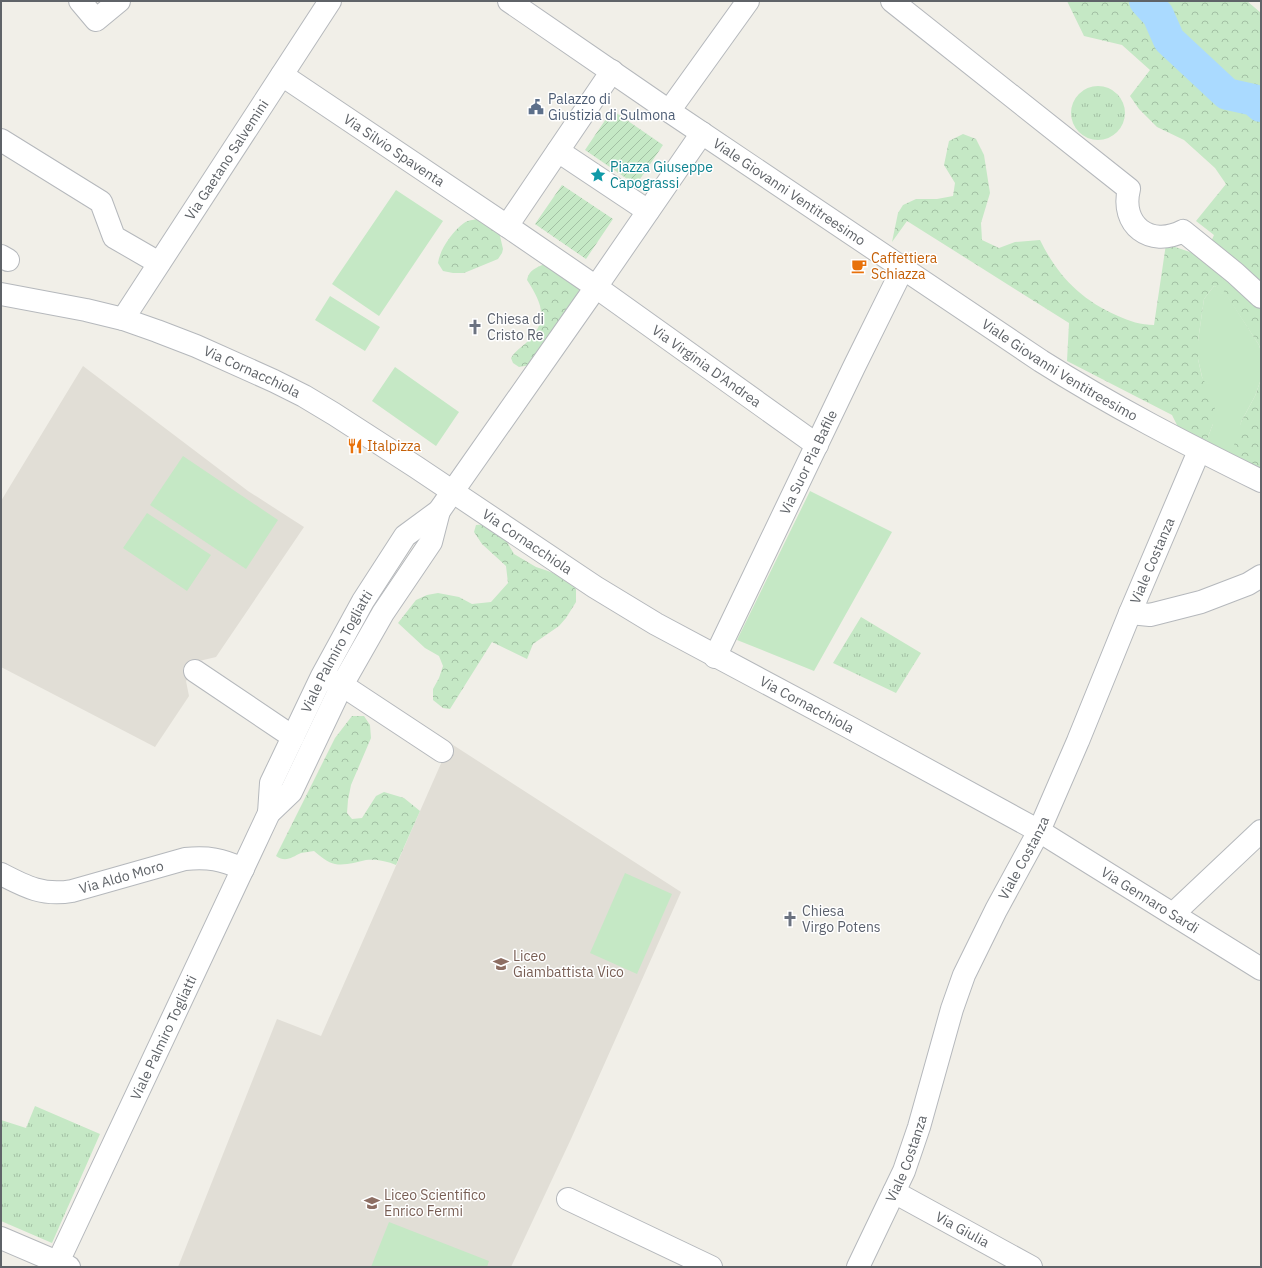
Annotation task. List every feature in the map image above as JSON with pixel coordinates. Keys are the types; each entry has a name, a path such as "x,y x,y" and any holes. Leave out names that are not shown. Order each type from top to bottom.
{"street":[{"path":"80,1 96,20 119,1"},
{"name":"Via Gaetano Salvemini","path":"123,319 330,1"},
{"name":"Viale Giovanni Ventitreesimo","path":"509,1 702,133 1073,382 1199,451 1261,482"},
{"path":"670,111 748,1"},
{"path":"892,1 1129,189 1127,198 1128,209 1131,218 1137,226 1149,234 1164,237 1183,231 1235,273 1261,297"},
{"path":"612,71 507,226 596,287 702,133"},
{"name":"Via Silvio Spaventa","path":"282,74 507,226"},
{"path":"1,140 102,202 114,237 159,263"},
{"path":"558,151 648,212"},
{"name":"Via Suor Pia Bafile","path":"716,656 903,268"},
{"name":"Via Virginia D'Andrea","path":"596,287 817,445"},
{"name":"Viale Palmiro Togliatti","path":"269,814 271,783 322,676 363,601 405,536 439,511 596,287"},
{"name":"Via Cornacchiola","path":"1,294 86,310 123,319 196,346 274,381 334,414 453,491 595,587 656,624 1039,831"},
{"name":"Viale Costanza","path":"858,1267 894,1192 912,1149 952,1009 964,975 996,910 1039,831 1199,451"},
{"name":"Viale Palmiro Togliatti","path":"63,1265 269,814 291,792 342,685 384,613 431,542 439,511"},
{"path":"1130,613 1142,615 1150,614 1201,602 1248,584 1261,576"},
{"path":"195,671 293,737"},
{"path":"322,676 342,685 442,751"},
{"name":"Via Gennaro Sardi","path":"1039,831 1261,969"},
{"path":"1173,914 1261,831"},
{"name":"Via Aldo Moro","path":"1,874 26,887 38,891 60,894 185,859 203,858 217,860 243,869"},
{"name":"Via Giulia","path":"894,1192 1031,1267"},
{"path":"568,1200 711,1267"},
{"path":"1,1238 63,1265"}],"shaded area":[{"path":"83,366 248,491 304,527 216,657 199,661 186,681 189,696 155,747 1,667 1,501"},
{"path":"450,743 681,892 571,1139 511,1267 178,1267 277,1019 321,1036"}],"green space":[{"path":"1067,1 1247,1 1261,13 1261,352 1259,345 1223,290 1214,286 1204,299 1198,341 1198,359 1202,377 1212,395 1215,409 1213,424 1206,442 1179,429 1172,415 1067,361 1069,323 907,221 892,242 898,213 903,205 916,199 937,199 953,196 955,183 944,165 949,141 963,134 976,139 984,155 990,193 981,223 982,240 999,248 1015,242 1040,240 1062,275 1082,294 1105,310 1131,321 1154,325 1166,244 1193,253 1205,255 1214,235 1196,221 1226,184 1215,168 1184,140 1157,127 1139,109 1130,96 1150,70 1122,45 1084,36"},
{"path":"1098,86 1108,88 1117,94 1123,103 1125,113 1123,123 1117,132 1108,138 1098,140 1088,138 1079,132 1073,123 1071,113 1073,103 1079,94 1088,88"},
{"path":"612,110 663,145 636,185 585,150"},
{"path":"562,185 613,219 586,259 535,224"},
{"path":"396,190 443,221 379,316 332,284"},
{"path":"477,219 494,227 500,236 503,249 502,253 498,259 464,273 443,271 438,263 441,252 447,241 464,223"},
{"path":"544,264 580,288 572,306 530,365 519,367 513,363 511,358 535,333 541,318 539,303 527,280 531,272"},
{"path":"1214,286 1223,289 1259,345 1261,352 1261,379 1255,396 1241,422 1235,460 1206,442 1213,424 1198,359 1198,341 1204,299"},
{"path":"330,296 380,327 365,351 315,320"},
{"path":"395,367 459,412 436,446 372,401"},
{"path":"1261,379 1261,474 1235,460 1234,445 1241,422 1255,396"},
{"path":"183,456 278,520 246,569 150,505"},
{"path":"810,491 892,532 814,671 737,640"},
{"path":"147,513 211,555 187,591 123,548"},
{"path":"488,524 501,532 514,554 536,567 560,576 576,589 576,602 559,626 533,644 527,659 492,642 450,709 443,708 433,700 433,689 443,666 439,656 425,648 398,623 416,600 427,595 438,593 459,597 472,604 491,602 508,583 506,566 482,544 474,532 476,525"},
{"path":"861,617 921,653 896,693 833,663"},
{"path":"352,716 364,716 370,725 371,738 351,785 347,813 352,819 362,818 376,796 384,792 404,798 420,811 396,865 385,861 374,860 347,864 335,864 327,861 314,851 301,853 289,859 283,859 276,856 335,738"},
{"path":"625,873 672,894 637,974 590,953"},
{"path":"35,1106 100,1134 52,1243 1,1221 1,1120 26,1128"},
{"path":"389,1222 489,1261 487,1267 371,1267"}],"waterway":[{"path":"1145,1 1158,15 1169,40 1227,94 1254,100 1261,106"}],"place":[{"name":"Palazzo di Giustizia di Sulmona","path":"536,107"},
{"name":"Piazza Giuseppe Capograssi","path":"598,175"},
{"name":"Caffettiera Schiazza","path":"859,266"},
{"name":"Chiesa di Cristo Re","path":"475,327"},
{"name":"Italpizza","path":"355,446"},
{"name":"Chiesa Virgo Potens","path":"790,919"},
{"name":"Liceo Giambattista Vico","path":"501,964"},
{"name":"Liceo Scientifico Enrico Fermi","path":"372,1203"}]}
